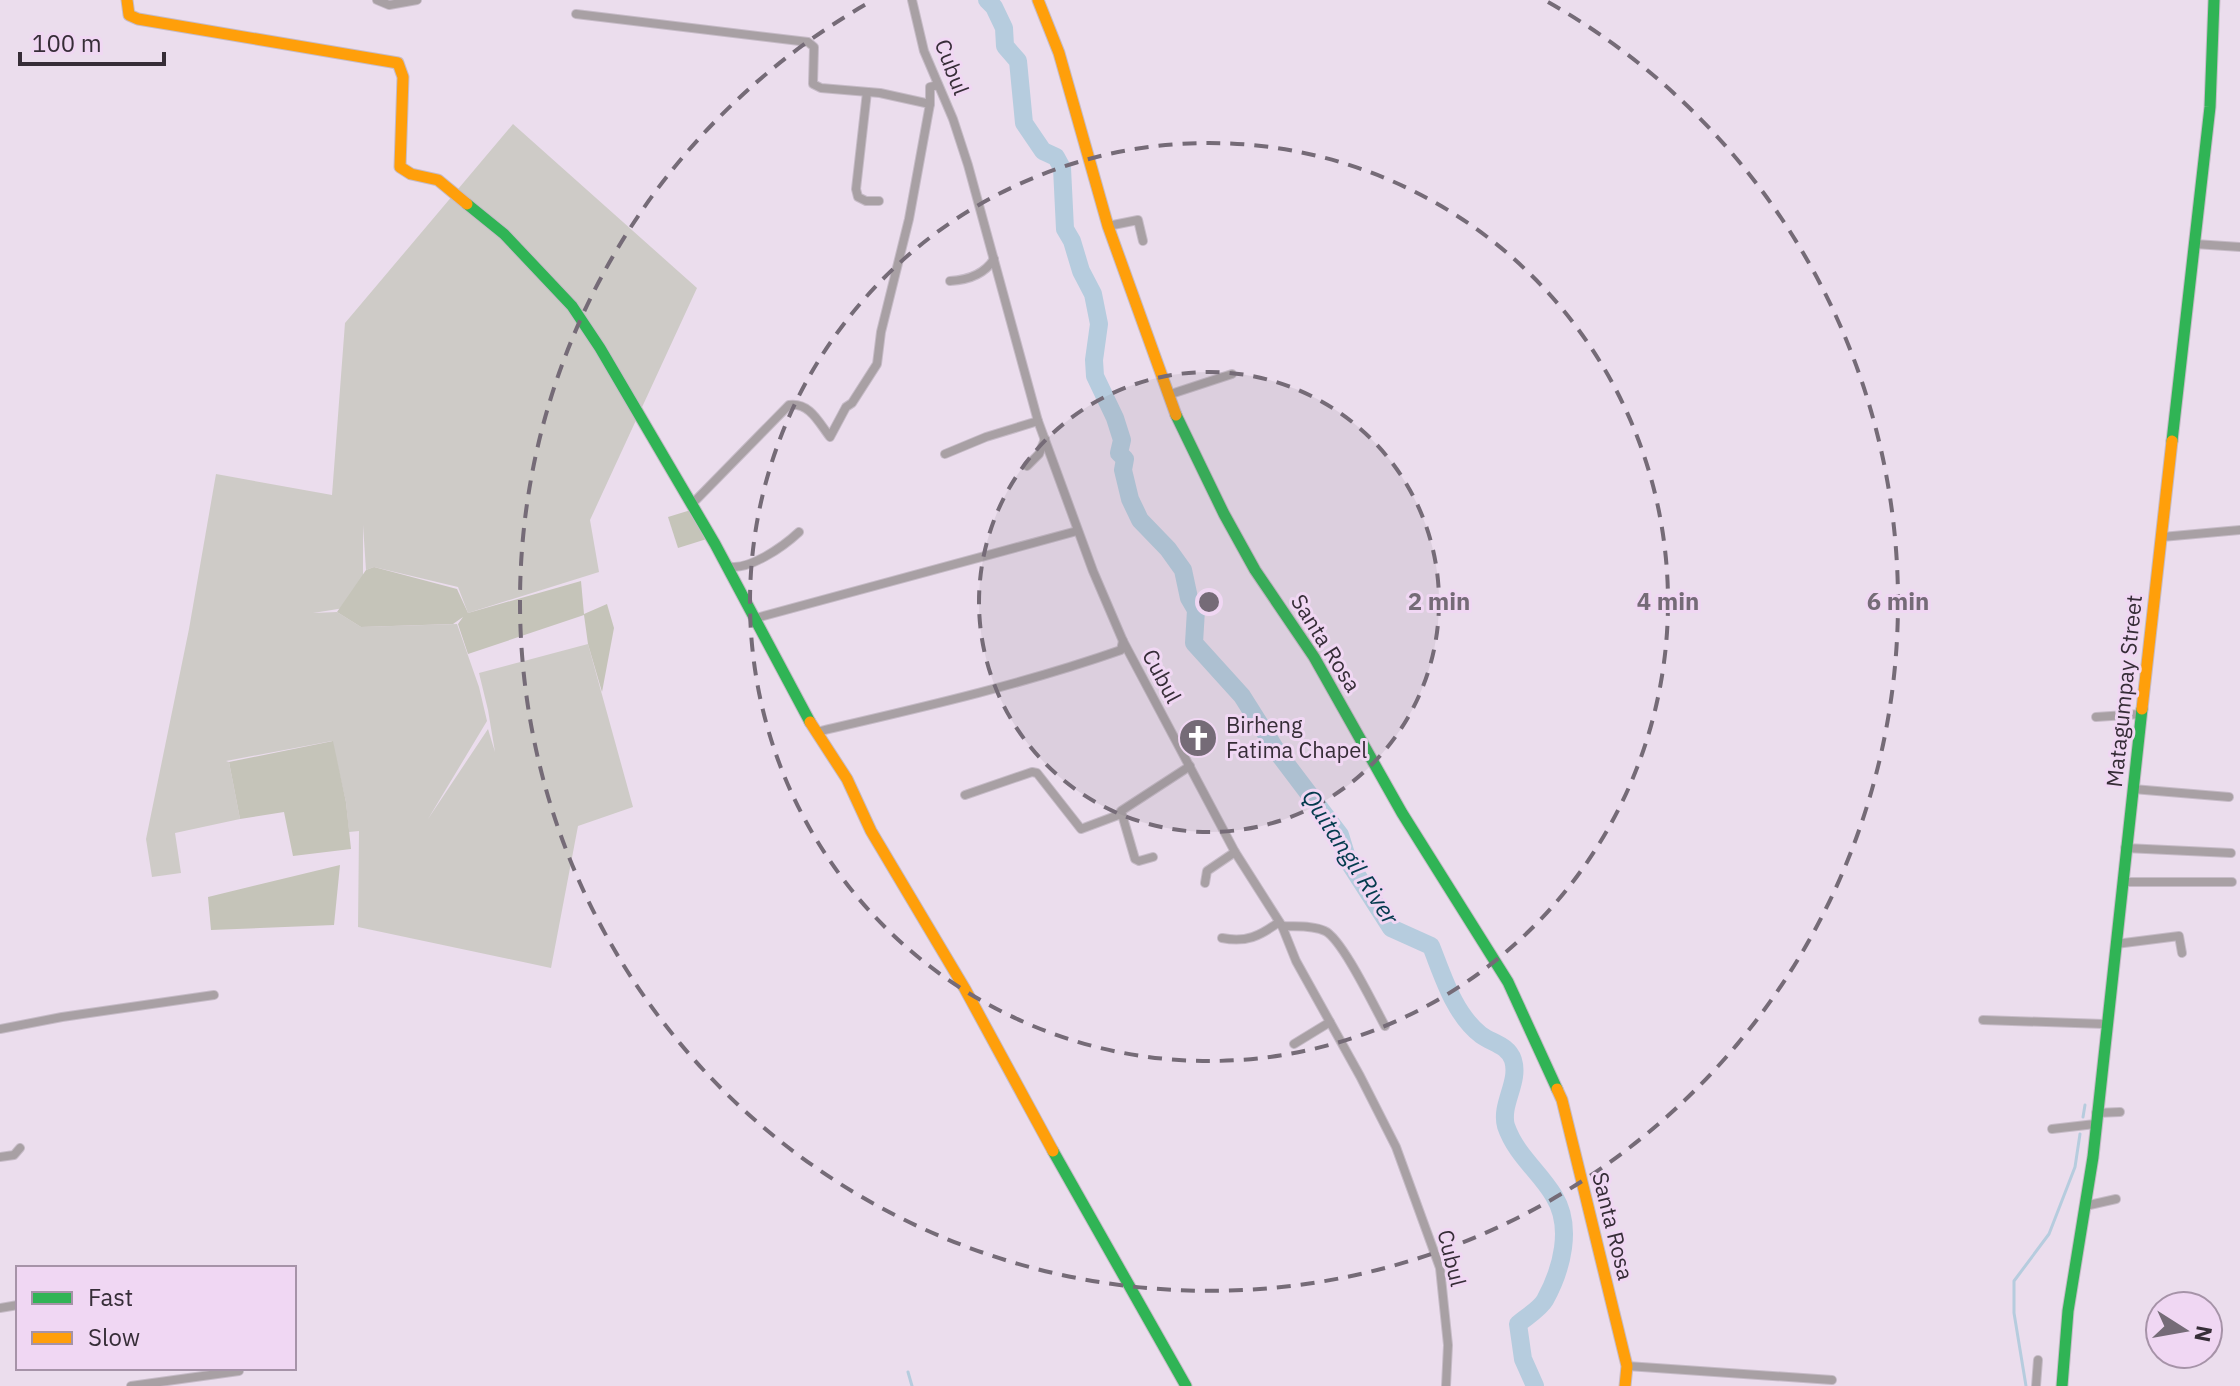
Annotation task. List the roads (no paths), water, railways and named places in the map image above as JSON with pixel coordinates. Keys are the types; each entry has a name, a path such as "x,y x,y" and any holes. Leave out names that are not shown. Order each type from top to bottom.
{"street":[{"path":"127,0 129,15 138,19 398,63 403,77 400,167 411,174 438,180 470,204 515,244 572,306 692,504 816,732 847,779 871,831 965,989 1186,1386"},
{"path":"377,0 389,5 417,0"},
{"name":"Cubul","path":"912,0 924,51 968,165 1038,421 1077,531 1123,641 1235,852 1280,924 1296,961 1396,1147 1440,1268 1448,1345 1446,1386"},
{"name":"Santa Rosa","path":"1038,0 1059,53 1108,226 1168,395 1224,514 1255,570 1314,657 1402,813 1508,982 1562,1100 1627,1366 1625,1386"},
{"name":"Matagumpay Street","path":"2062,1386 2067,1320 2085,1206 2195,244 2210,107 2214,0"},
{"path":"576,14 808,42 814,47 813,84 821,88 867,92 930,104"},
{"path":"692,504 789,405 807,407 830,437 846,407 852,403 877,364 881,332 909,219 930,104 930,87 938,85"},
{"path":"867,92 856,189 858,197 866,201 879,201"},
{"path":"1108,226 1138,220 1143,241"},
{"path":"2195,244 2240,247"},
{"path":"950,281 978,275 994,259"},
{"path":"1168,395 1232,374"},
{"path":"945,454 1038,421"},
{"path":"1027,466 1039,454 1045,439"},
{"path":"2162,537 2240,530"},
{"path":"756,618 1077,531"},
{"path":"727,566 736,569 760,559 799,532"},
{"path":"816,732 969,697 1048,675 1121,650 1123,641"},
{"path":"2096,717 2141,714"},
{"path":"965,795 1032,772 1037,773 1081,829 1121,814 1125,807 1190,766"},
{"path":"2133,789 2229,797"},
{"path":"1121,814 1135,859 1139,861 1153,857"},
{"path":"2125,848 2231,853"},
{"path":"1205,883 1207,871 1235,852"},
{"path":"2122,882 2232,882"},
{"path":"1222,938 1237,941 1255,938 1280,924 1322,929 1332,935 1385,1026"},
{"path":"2116,944 2179,936 2182,953"},
{"path":"0,1029 214,995"},
{"path":"1983,1020 2104,1024"},
{"path":"1294,1044 1330,1022"},
{"path":"2052,1129 2120,1112"},
{"path":"0,1157 14,1155 20,1148"},
{"path":"2085,1206 2116,1199"},
{"path":"2036,1386 2038,1360"},
{"path":"1627,1366 1832,1380"},
{"path":"131,1386 239,1371"}],"waterway":[{"name":"Quitangil River","path":"987,0 1004,28 1005,46 1018,61 1024,123 1043,151 1056,157 1062,168 1065,229 1093,294 1099,324 1095,376 1122,440 1119,453 1125,459 1123,470 1130,499 1140,520 1183,570 1189,598 1196,610 1194,643 1242,696 1278,753 1340,835 1348,861 1391,928 1431,946 1450,994 1463,1016 1481,1035 1507,1051 1513,1060 1514,1076 1506,1110 1506,1126 1516,1146 1554,1196 1560,1208 1564,1234 1560,1262 1545,1300 1518,1324 1523,1359 1535,1386"},
{"path":"2083,1117 2085,1105"},
{"path":"2026,1386 2014,1313 2014,1281 2049,1234 2075,1167 2080,1134"},
{"path":"908,1372 912,1386"}],"place":[{"name":"Birheng Fatima Chapel","path":"1198,738"}]}
